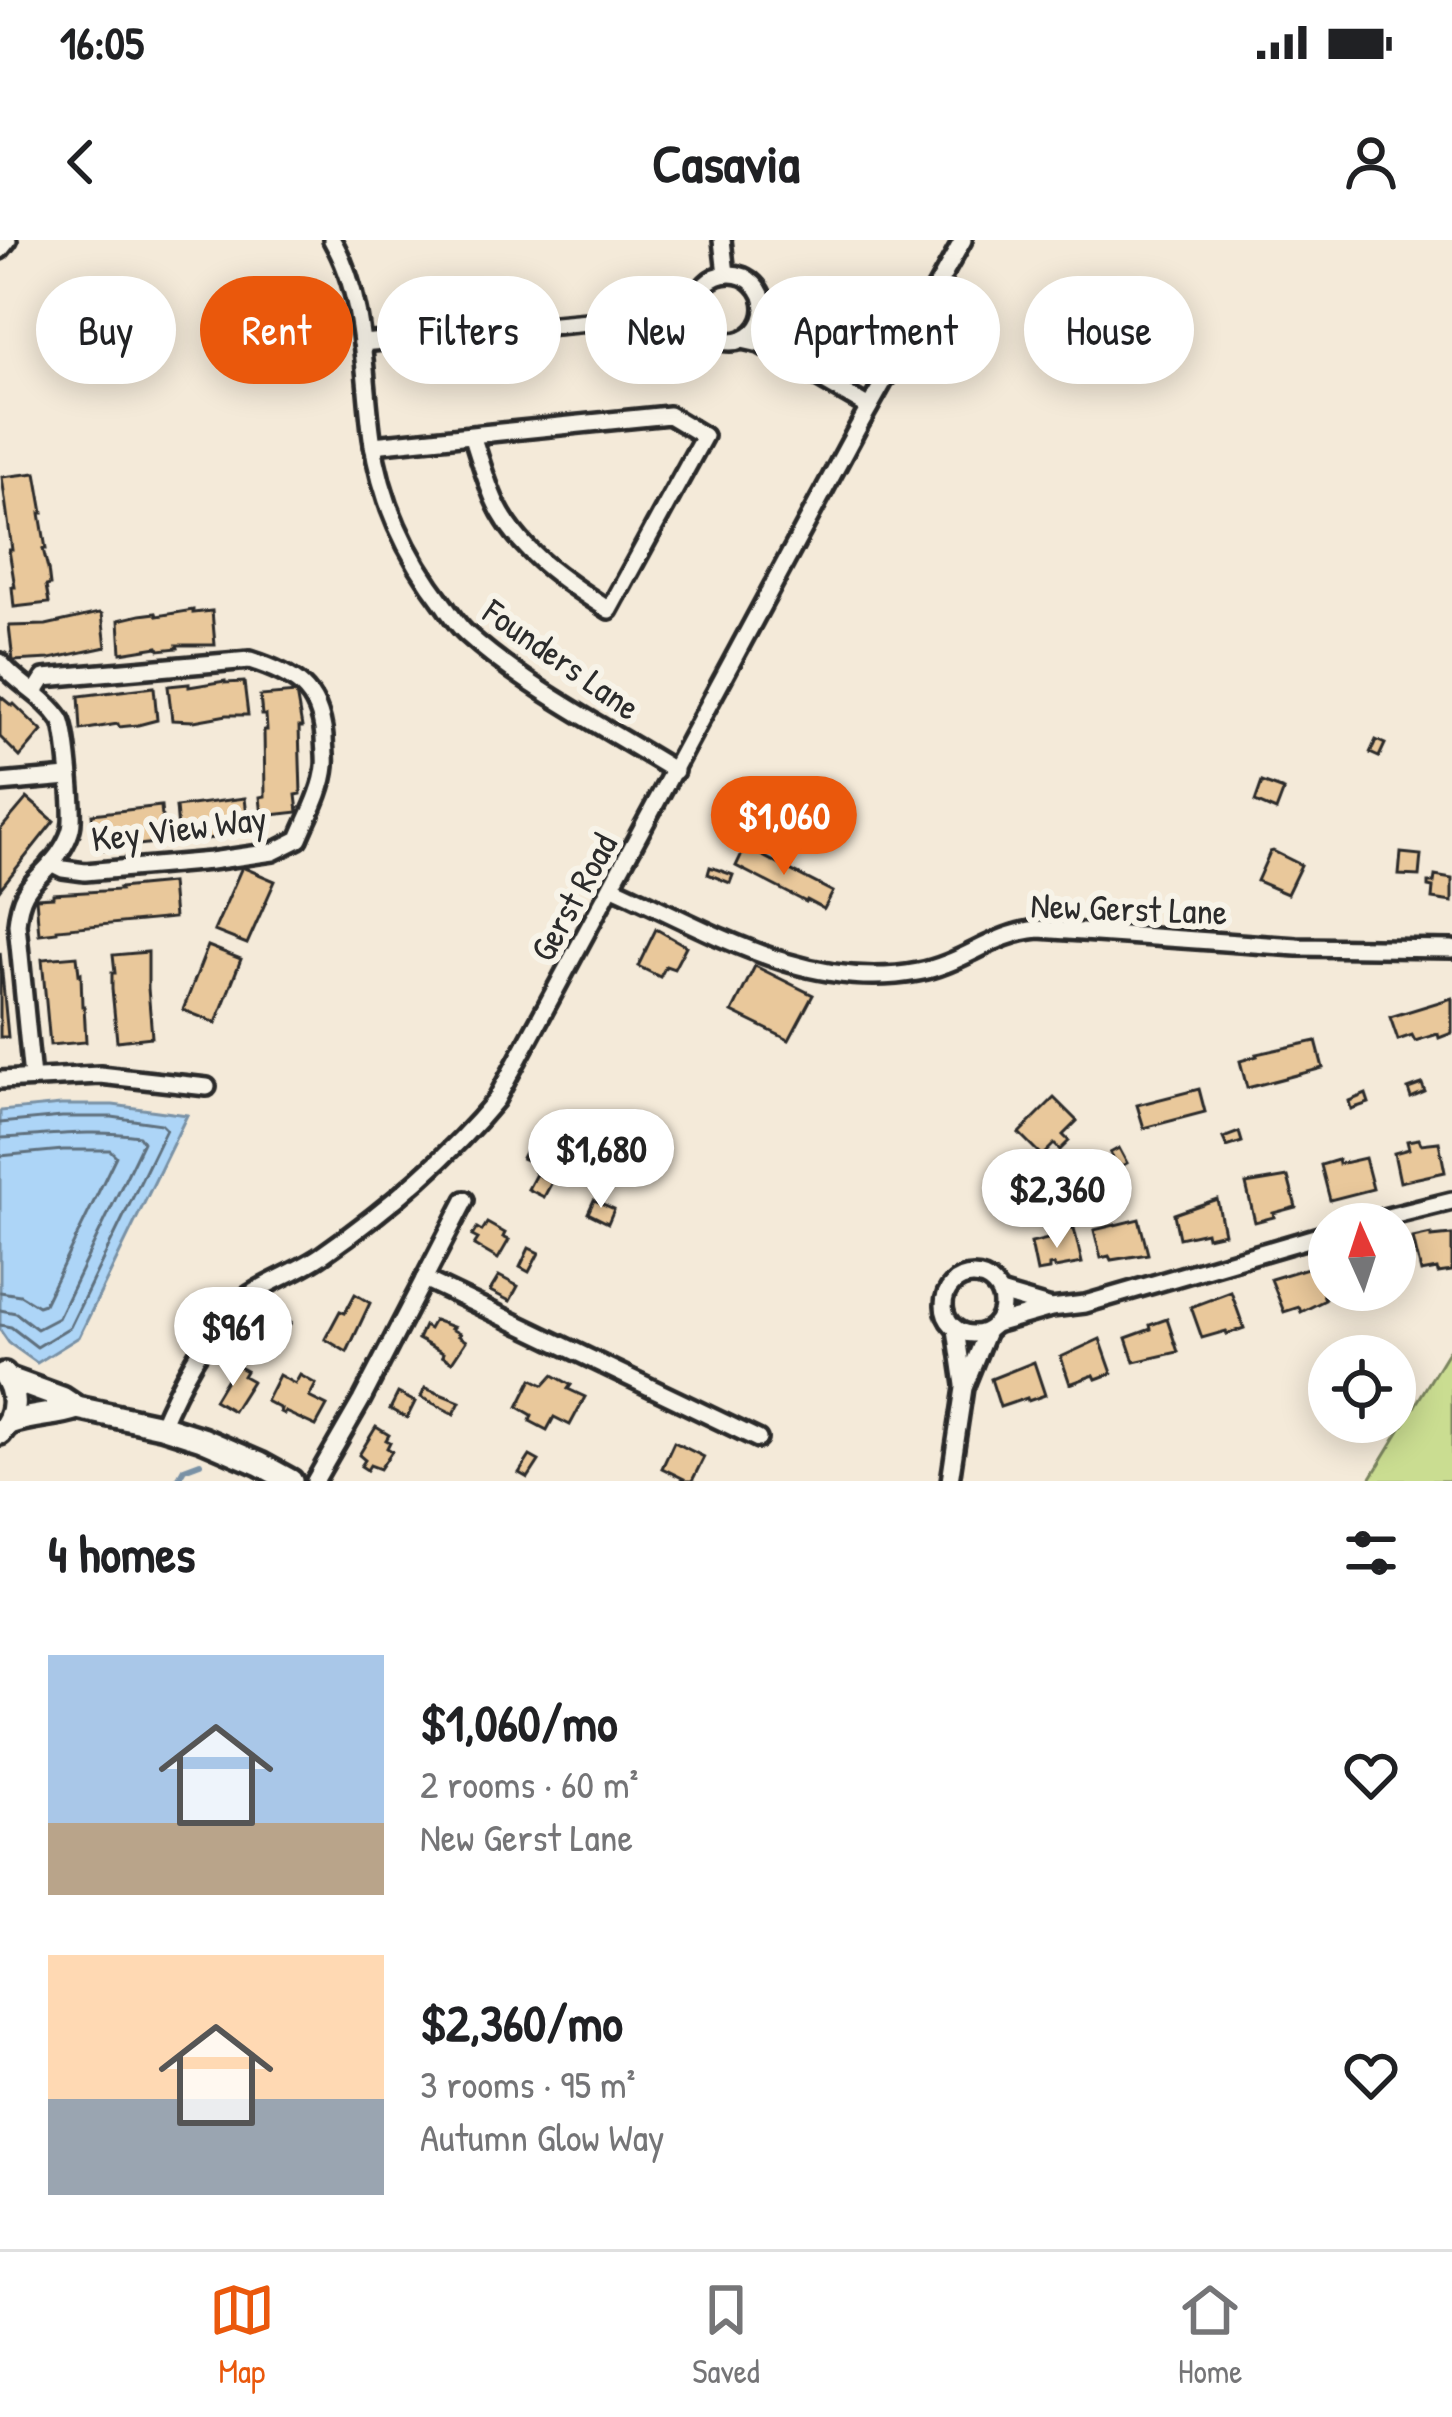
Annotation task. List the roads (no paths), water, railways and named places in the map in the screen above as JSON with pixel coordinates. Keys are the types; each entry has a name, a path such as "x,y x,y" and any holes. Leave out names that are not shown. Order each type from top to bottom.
{"street":[{"path":"0,250 8,240"},
{"name":"Founders Lane","path":"332,240 352,289 377,476 399,533 431,590 463,631 512,669 675,771"},
{"path":"722,240 726,274"},
{"name":"Gerst Road","path":"943,276 963,240"},
{"path":"722,276 737,274 751,283"},
{"path":"362,343 585,322"},
{"path":"742,340 751,333"},
{"path":"727,341 760,344 869,407"},
{"name":"Gerst Road","path":"161,1426 189,1370 238,1302 322,1255 412,1184 496,1100 882,384"},
{"path":"373,445 669,415 704,436 609,610 568,584 516,537 495,502 472,435"},
{"name":"Key View Way","path":"35,692 44,678 250,660 281,670 305,688 318,703 322,720 326,766 299,839 273,852 211,861 85,872 51,862"},
{"path":"0,662 63,722 73,825 62,850 27,887 19,904 32,1078"},
{"path":"0,783 68,777"},
{"name":"New Gerst Lane","path":"613,887 765,956 826,972 915,973 938,968 1003,935 1039,929 1297,947 1452,949"},
{"path":"0,1081 100,1075 207,1087"},
{"path":"315,1481 464,1200"},
{"path":"1416,1210 1452,1201"},
{"path":"956,1329 971,1334 1308,1239"},
{"path":"950,1481 964,1388 1002,1309 995,1285 980,1276 954,1282 943,1306 956,1329 964,1388"},
{"path":"424,1279 758,1439"},
{"path":"1000,1293 1051,1308"},
{"path":"4,1373 77,1408 161,1426 291,1481"},
{"path":"4,1373 14,1400 4,1428"},
{"path":"4,1428 33,1414 60,1414 77,1408"}],"water":[{"path":"113,1105 187,1115 79,1337 37,1363 9,1343 0,1330 0,1111"}],"waterway":[{"path":"177,1481 184,1469 200,1463"}]}
